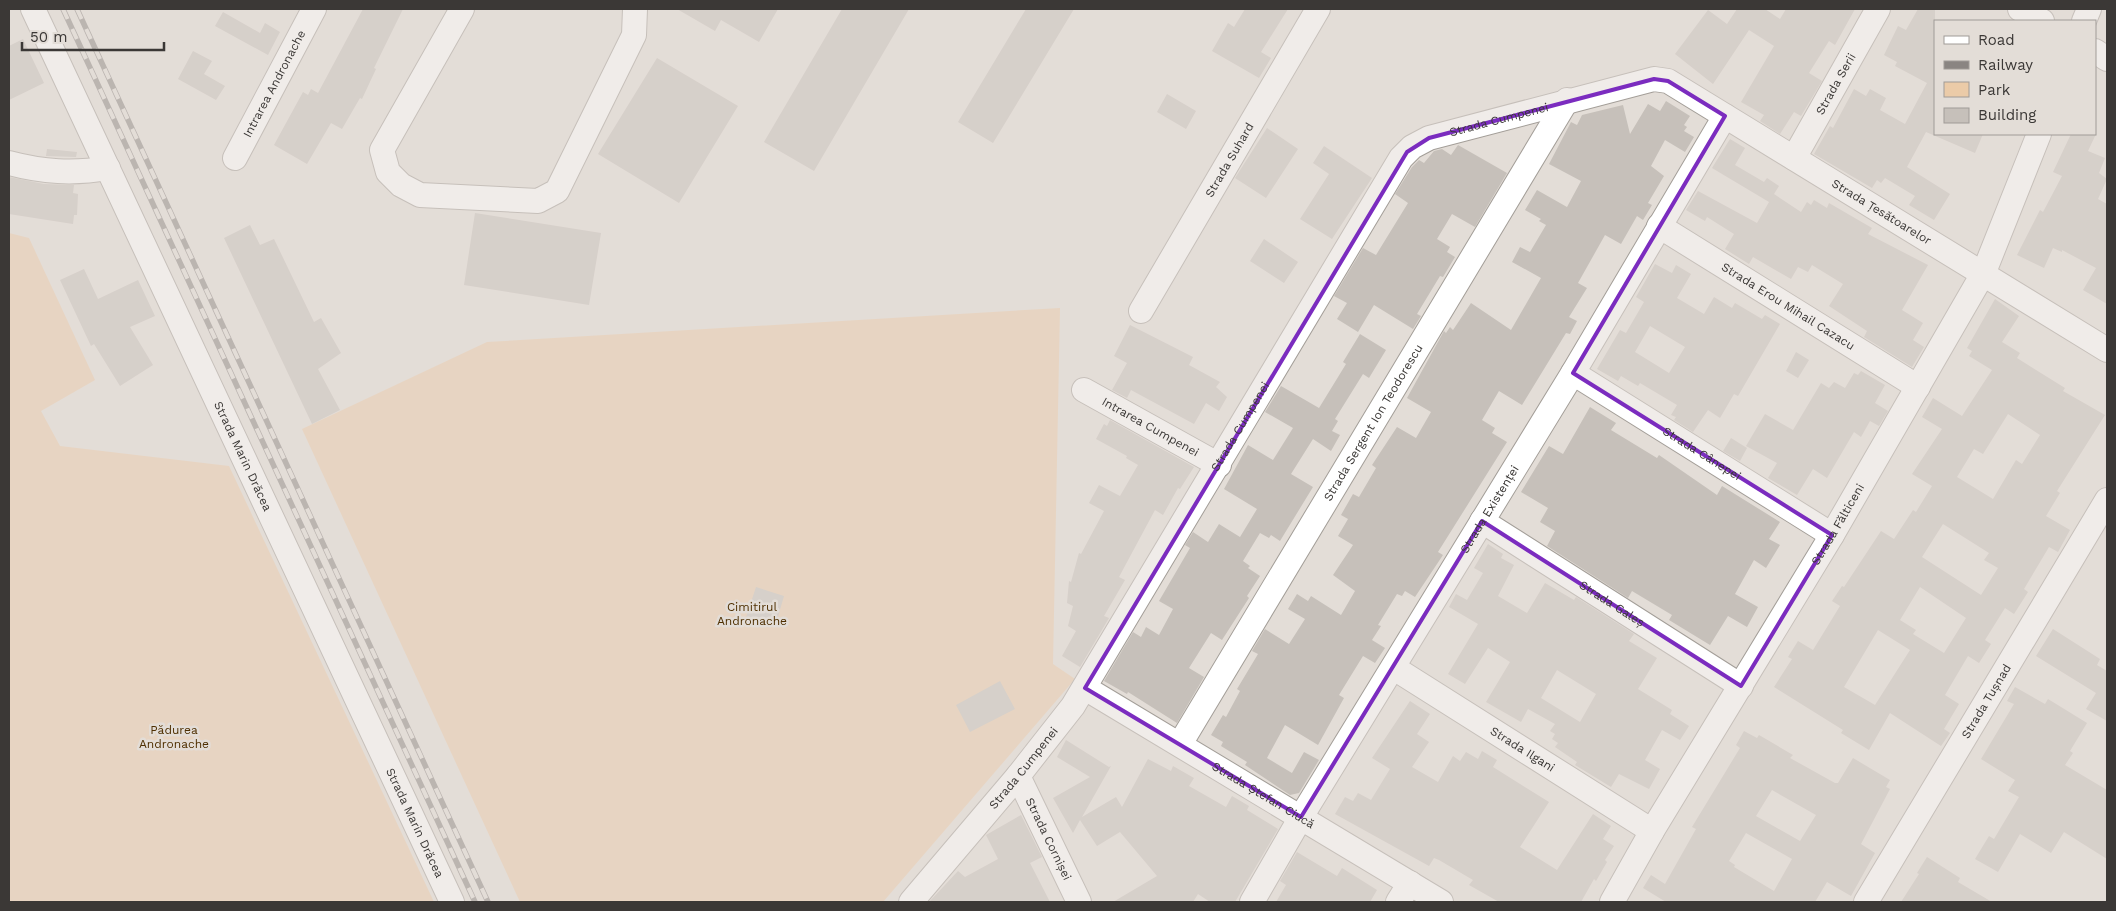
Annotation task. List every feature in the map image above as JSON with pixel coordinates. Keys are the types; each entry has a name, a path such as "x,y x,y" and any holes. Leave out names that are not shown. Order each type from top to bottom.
{"street":[{"name":"Strada Marin Drăcea","path":"33,9 452,902"},
{"name":"Intrarea Andronache","path":"235,158 314,9"},
{"path":"462,9 382,150 388,172 401,185 420,195 538,201 557,191 634,35 632,10"},
{"name":"Strada Suhard","path":"1141,312 1318,9"},
{"name":"Strada Serii","path":"1794,158 1878,9"},
{"path":"2020,9 2040,20"},
{"name":"Strada Țesătoarelor","path":"1654,79 1668,81 1984,272 2107,349"},
{"name":"Strada Cumpenei","path":"911,902 1018,776 1074,706 1407,152 1429,138 1566,100 1654,79"},
{"name":"Strada Sergent Ion Teodorescu","path":"1180,744 1566,100"},
{"name":"Strada Existenței","path":"1252,902 1301,817 1394,668 1725,116"},
{"name":"Strada Fălticeni","path":"1612,902 1652,831 1832,535 1984,272 2039,135"},
{"path":"9,163 46,172 64,173 108,168"},
{"name":"Strada Erou Mihail Cazacu","path":"1659,226 1918,387"},
{"name":"Strada Cânepei","path":"1572,373 1832,535"},
{"name":"Intrarea Cumpenei","path":"1084,390 1219,465"},
{"name":"Strada Tușnad","path":"1866,902 2107,500"},
{"name":"Strada Galeș","path":"1482,521 1741,686"},
{"name":"Strada Ilgani","path":"1394,668 1652,831"},
{"name":"Strada Ștefan Ciucă","path":"1085,688 1301,817 1404,893 1441,902"},
{"name":"Strada Cornișei","path":"1018,776 1079,902"}],"highlighted area":[{"path":"1654,79 1668,81 1725,116 1573,373 1832,535 1741,686 1482,521 1301,817 1085,688 1407,152 1429,138"}],"green space":[{"name":"Pădurea Andronache","path":"9,233 29,238 95,380 41,411 60,446 229,466 434,902 9,902"},
{"name":"Cimitirul Andronache","path":"1060,308 1053,664 1075,679 883,902 520,902 302,429 487,342"}],"building":[{"path":"363,9 403,9 374,68 376,69 362,99 360,98 342,129 331,123 307,164 274,145 303,92 308,95 311,89 318,93"},
{"path":"677,9 778,9 759,42 721,20 715,31"},
{"path":"842,9 909,9 814,171 764,142"},
{"path":"1026,9 1074,9 993,143 958,122"},
{"path":"1245,9 1288,9 1261,52 1271,58 1259,78 1212,51 1228,23 1234,27"},
{"path":"1737,9 1765,9 1780,19 1786,9 1855,9 1835,45 1829,41 1809,73 1822,81 1801,116 1794,112 1780,134 1760,121 1764,115 1741,102 1774,46 1749,30 1713,84 1675,54 1708,10 1727,24"},
{"path":"1918,9 1935,9 1934,135 1983,135 1975,153 1926,132 1907,167 1950,194 1934,220 1909,205 1915,196 1885,178 1881,183 1877,180 1872,188 1814,154 1830,126 1833,128 1854,89 1866,96 1870,89 1886,98 1880,110 1905,124 1927,83 1895,66 1897,62 1884,55 1898,26 1906,30"},
{"path":"223,12 260,33 265,23 280,32 268,55 215,26"},
{"path":"23,39 44,83 9,100 9,46"},
{"path":"193,51 212,61 204,74 225,86 216,100 178,79"},
{"path":"657,58 738,106 679,203 598,154"},
{"path":"1167,94 1196,111 1186,129 1157,112"},
{"path":"1666,101 1690,116 1684,125 1687,127 1684,131 1694,137 1685,152 1665,140 1651,166 1664,176 1648,203 1652,205 1643,220 1637,216 1621,244 1605,235 1578,283 1587,288 1569,317 1577,321 1570,334 1566,333 1522,405 1499,391 1482,420 1495,428 1492,433 1507,442 1438,552 1443,555 1415,597 1405,591 1402,596 1397,594 1378,625 1381,626 1372,640 1385,648 1375,663 1363,656 1339,695 1344,698 1318,745 1285,725 1267,758 1292,773 1304,752 1319,760 1299,793 1290,795 1245,765 1247,762 1221,746 1223,742 1211,735 1223,715 1226,717 1240,691 1237,689 1258,654 1252,651 1265,629 1289,644 1305,619 1288,609 1297,594 1308,601 1311,596 1341,615 1355,591 1333,575 1353,545 1338,536 1348,519 1341,515 1353,494 1359,497 1376,468 1372,465 1397,427 1416,438 1431,412 1407,398 1444,331 1446,333 1450,327 1453,330 1471,303 1511,330 1541,278 1512,262 1520,247 1530,252 1546,225 1539,221 1541,219 1525,210 1537,190 1567,207 1581,181 1549,164 1571,122 1577,125 1582,115 1623,105 1630,134 1648,104 1660,111"},
{"path":"1267,128 1298,149 1266,198 1235,178"},
{"path":"2071,135 2096,135 2088,151 2105,158 2099,173 2107,179 2098,199 2107,204 2107,304 2083,290 2096,268 2062,250 2062,252 2053,248 2044,268 2017,255 2040,210 2043,212 2062,176 2053,172"},
{"path":"1730,139 1745,148 1735,165 1764,182 1767,178 1779,186 1774,194 1801,212 1807,202 1811,205 1814,200 1827,208 1829,203 1872,228 1868,234 1928,265 1902,310 1923,323 1913,340 1924,347 1912,367 1864,337 1867,331 1829,306 1843,284 1812,265 1808,272 1798,267 1791,279 1753,257 1749,264 1725,249 1734,234 1707,217 1705,221 1686,210 1698,191 1757,223 1769,202 1712,168"},
{"path":"1458,145 1507,173 1475,227 1452,214 1437,239 1450,247 1447,252 1455,257 1443,277 1440,276 1417,314 1421,316 1413,329 1374,305 1358,332 1337,319 1347,303 1334,296 1363,248 1376,255 1408,203 1395,194 1412,167 1419,160 1424,163 1434,151 1442,149 1451,155"},
{"path":"1324,146 1372,178 1332,239 1300,219 1329,174 1313,163"},
{"path":"47,149 77,152 76,157 46,156"},
{"path":"9,177 44,184 74,185 73,193 78,194 77,215 74,215 73,224 9,214"},
{"path":"475,213 601,233 589,305 464,285"},
{"path":"250,225 260,245 274,239 314,322 321,318 341,353 318,369 340,410 312,424 224,238"},
{"path":"1264,239 1298,262 1284,283 1250,261"},
{"path":"1655,264 1672,273 1676,265 1691,274 1677,298 1704,314 1714,297 1732,308 1735,303 1762,319 1765,315 1780,324 1738,396 1734,394 1720,418 1708,410 1693,432 1674,420 1676,417 1671,415 1677,405 1640,383 1638,386 1621,376 1618,381 1597,369 1620,330 1626,333 1644,302 1636,297","holes":["1650,326 1685,347 1669,373 1635,352"]},
{"path":"84,269 98,299 138,280 155,316 130,327 153,365 120,386 94,344 91,346 60,280"},
{"path":"1995,299 2019,316 2002,342 2020,353 2017,358 2065,388 2063,391 2105,415 2057,491 2060,493 2046,516 2070,530 2058,552 2049,547 2024,589 2028,592 2014,614 2005,608 1985,640 1991,644 1979,663 1968,656 1945,695 1959,704 1944,729 1950,733 1941,746 1890,713 1869,750 1841,733 1843,730 1774,687 1792,659 1788,657 1798,641 1813,650 1840,606 1832,601 1842,586 1844,587 1881,531 1894,539 1913,510 1916,512 1932,486 1912,474 1942,429 1922,417 1933,398 1962,416 1992,370 1969,356 1972,351 1967,348","holes":["2008,414 2040,435 2022,464 2016,460 1993,499 1957,477 1974,449 1983,454","1943,524 1989,553 1984,560 1998,568 1981,595 1922,557","1920,587 1966,618 1944,653 1913,634 1916,630 1900,620","1878,630 1910,650 1875,705 1844,687"]},
{"path":"1130,325 1193,357 1189,365 1220,382 1216,387 1227,397 1219,411 1206,403 1194,424 1131,390 1127,398 1112,390 1127,363 1114,356"},
{"path":"1360,334 1386,350 1369,378 1363,374 1335,419 1338,421 1332,431 1340,435 1331,451 1313,439 1291,474 1313,487 1280,541 1271,535 1269,538 1260,533 1243,561 1250,566 1248,568 1260,576 1247,596 1249,598 1222,640 1211,633 1189,668 1204,677 1177,723 1128,692 1127,694 1104,681 1133,632 1141,637 1146,627 1159,635 1173,609 1159,601 1190,548 1185,545 1193,532 1208,542 1219,524 1240,537 1257,509 1224,489 1248,445 1273,460 1293,428 1265,412 1281,386 1319,408 1346,364 1343,362"},
{"path":"1796,352 1809,360 1798,378 1786,371"},
{"path":"1861,371 1885,385 1875,403 1888,411 1879,426 1870,421 1861,437 1854,432 1827,478 1813,469 1797,495 1768,478 1777,463 1746,446 1765,414 1793,430 1821,383 1829,388 1834,382 1845,388 1854,373 1858,375"},
{"path":"1590,407 1616,423 1611,430 1657,458 1659,455 1717,495 1722,486 1780,522 1769,539 1780,545 1766,568 1754,560 1735,594 1758,607 1747,627 1728,616 1710,645 1669,620 1672,615 1632,591 1628,598 1547,546 1555,531 1540,522 1548,508 1521,492 1549,446 1563,454"},
{"path":"1110,420 1194,467 1180,489 1178,488 1163,515 1155,510 1119,577 1125,580 1104,616 1109,618 1080,667 1062,656 1076,631 1068,626 1073,606 1067,603 1069,581 1071,582 1079,553 1081,554 1104,511 1089,503 1099,485 1120,496 1138,465 1126,458 1127,456 1096,439 1104,424 1107,426"},
{"path":"1731,438 1747,448 1740,461 1723,451"},
{"path":"1488,544 1503,554 1501,558 1514,565 1498,596 1527,613 1545,583 1574,600 1576,597 1634,634 1629,641 1657,658 1638,689 1672,710 1670,714 1689,726 1680,740 1662,730 1645,760 1660,769 1649,789 1619,774 1611,787 1575,765 1577,762 1555,747 1558,743 1552,739 1555,734 1550,731 1555,724 1528,709 1521,722 1486,702 1510,662 1488,648 1465,684 1448,674 1478,624 1449,607 1456,594 1467,600 1483,573 1474,568","holes":["1557,670 1596,694 1580,722 1541,698"]},
{"path":"756,587 784,596 775,627 746,617"},
{"path":"2053,629 2100,659 2097,665 2107,671 2107,721 2086,709 2096,693 2036,656"},
{"path":"1000,681 1015,709 970,732 956,705"},
{"path":"2015,687 2045,704 2048,699 2087,723 2070,751 2073,753 2065,765 2107,790 2107,859 2064,832 2051,853 2020,834 1998,872 1975,859 1989,836 1994,839 2019,797 2008,791 2015,780 1981,759 2014,704 2007,701"},
{"path":"1410,701 1430,714 1417,734 1429,742 1412,767 1438,782 1453,756 1460,761 1466,752 1478,759 1482,751 1497,760 1493,767 1549,802 1520,847 1557,870 1593,814 1611,826 1603,839 1614,846 1605,860 1607,862 1596,881 1594,879 1581,902 1499,902 1469,885 1473,880 1439,860 1434,858 1429,866 1335,814 1345,797 1353,801 1358,793 1371,800 1390,769 1372,758"},
{"path":"1744,731 1757,738 1759,735 1793,755 1790,758 1835,783 1838,783 1853,758 1890,780 1886,787 1890,789 1861,844 1875,853 1851,896 1827,882 1815,902 1666,902 1643,888 1651,875 1665,884 1696,829 1692,827 1740,748 1736,745","holes":["1772,790 1816,815 1800,841 1756,816","1746,833 1792,859 1774,891 1734,867 1735,865 1729,861"]},
{"path":"1066,740 1109,767 1111,766 1082,817 1116,797 1122,807 1148,759 1171,771 1173,766 1194,778 1189,786 1226,807 1232,796 1249,806 1247,810 1278,829 1235,902 1210,902 1198,894 1193,902 1113,902 1157,876 1120,832 1097,846 1080,820 1073,833 1053,798 1090,777 1057,757"},
{"path":"1021,815 1042,857 1030,863 1050,902 929,902 958,871 965,877 998,859 986,835"},
{"path":"1297,852 1337,876 1342,868 1377,890 1370,902 1276,902 1286,885 1280,881"},
{"path":"1927,857 1960,878 1958,882 1992,902 1901,902 1919,874 1917,873"}],"railway":[{"path":"63,9 475,902"},
{"path":"77,9 488,902"}]}
